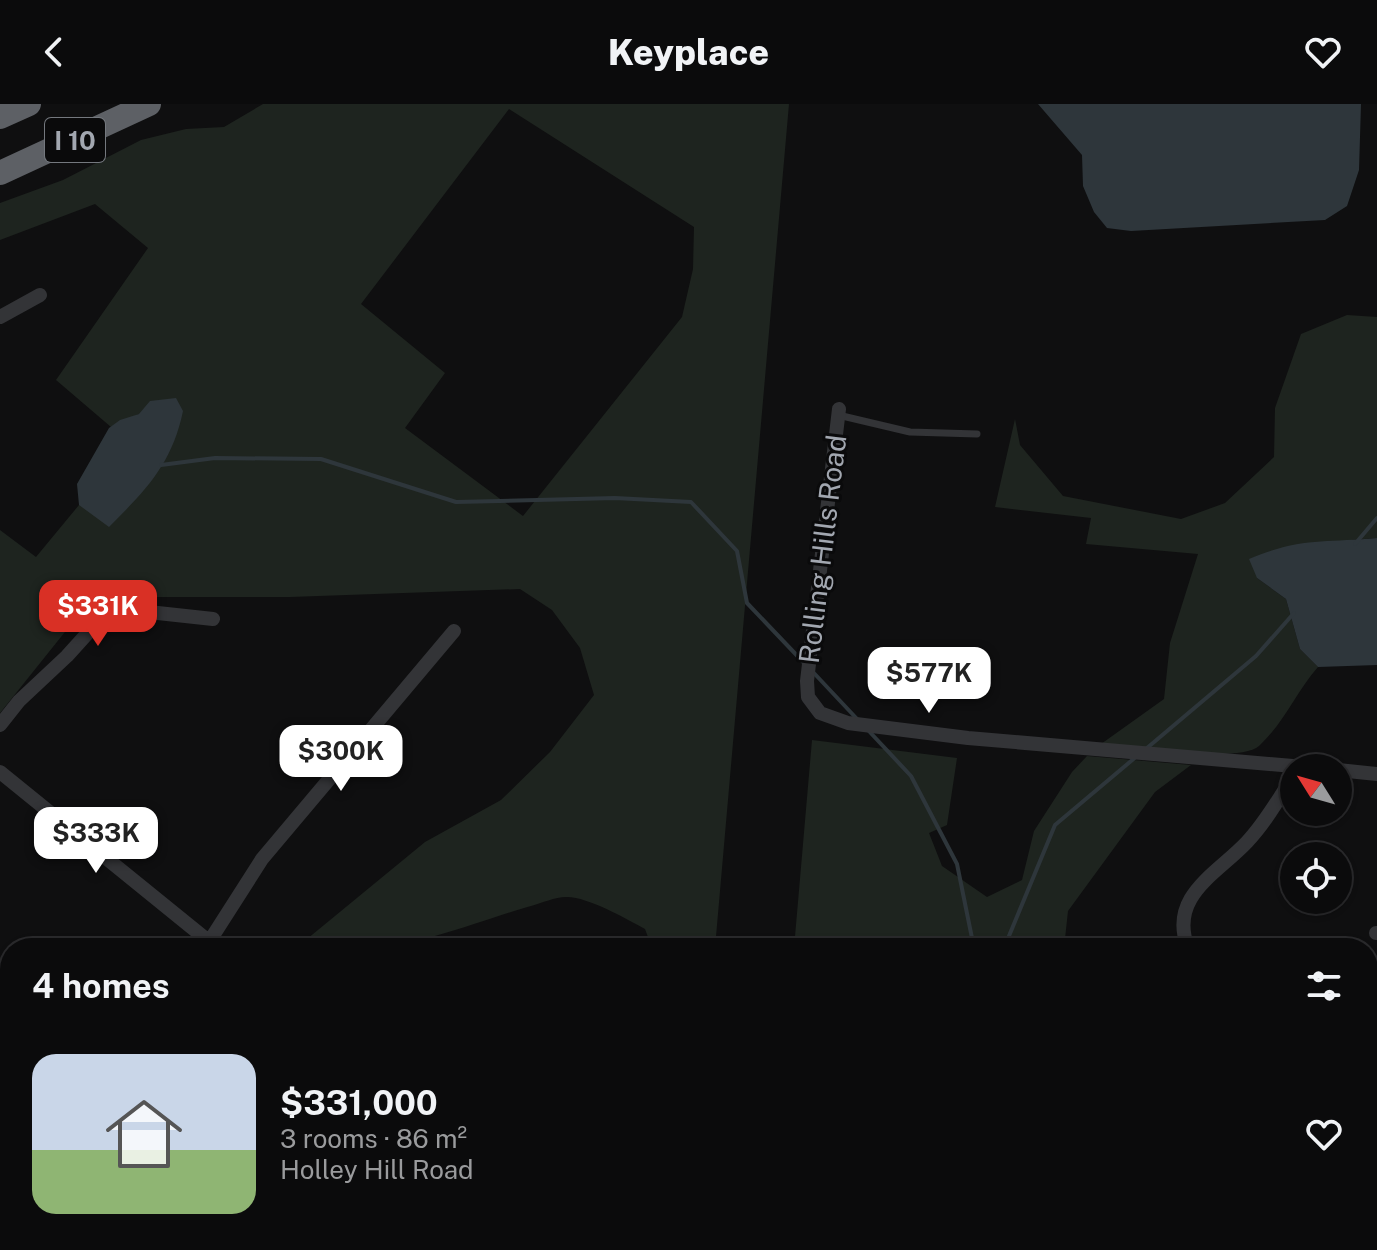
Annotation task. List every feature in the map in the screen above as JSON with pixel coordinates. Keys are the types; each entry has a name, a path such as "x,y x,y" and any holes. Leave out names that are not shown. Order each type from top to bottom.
{"highway":[{"name":"I 10","path":"0,117 29,104"},
{"name":"I 10","path":"0,173 149,104"}],"street":[{"path":"0,317 40,295"},
{"name":"Rolling Hills Road","path":"838,412 807,681 808,697 820,713 848,723 968,738 1280,768"},
{"path":"0,725 19,701 67,656 104,615 121,609 213,619"},
{"path":"217,938 262,859 454,631"},
{"path":"1352,771 1377,774"},
{"path":"0,772 204,938"},
{"path":"1187,938 1184,921 1195,890 1245,844 1280,794"}],"lane":[{"path":"838,412 910,432 977,434"}],"shaded area":[{"path":"263,104 789,104 716,938 648,938 645,929 617,914 595,904 566,897 426,938 308,938 425,842 501,800 550,752 594,695 580,648 552,610 520,589 290,597 93,597 0,713 0,530 36,557 79,505 139,414 111,427 56,380 148,248 95,204 0,240 0,203 63,180 141,140 186,129 224,127","holes":["509,109 694,227 693,269 682,317 523,516 405,428 445,373 361,304"]},
{"path":"1038,104 1361,104 1359,170 1347,206 1325,220 1131,231 1107,228 1094,212 1083,186 1082,155"},
{"path":"1347,315 1377,317 1377,538 1352,540 1257,578 1286,599 1300,649 1318,667 1268,737 1248,751 1208,754 1101,744 1164,699 1170,643 1198,554 1086,544 1091,518 995,507 1015,419 1020,445 1063,496 1181,519 1225,503 1274,457 1275,408 1301,334"},
{"path":"176,398 183,411 165,461 135,501 109,527 79,505 77,484 109,428 120,420 139,414 150,401"},
{"path":"1377,538 1377,665 1318,667 1300,649 1286,599 1257,578 1249,559 1298,544"},
{"path":"812,740 957,758 947,825 929,833 942,866 987,897 1022,880 1034,831 1072,772 1087,756 1191,765 1155,792 1068,911 1065,938 795,938"}],"waterway":[{"path":"161,465 215,458 321,459 456,502 615,498 691,502 737,551 747,603 806,665"},
{"path":"1355,544 1377,518"},
{"path":"1147,748 1256,656 1294,613"},
{"path":"812,671 858,720"},
{"path":"867,729 911,776 957,864 972,938"},
{"path":"1008,938 1055,825 1137,756"}]}
